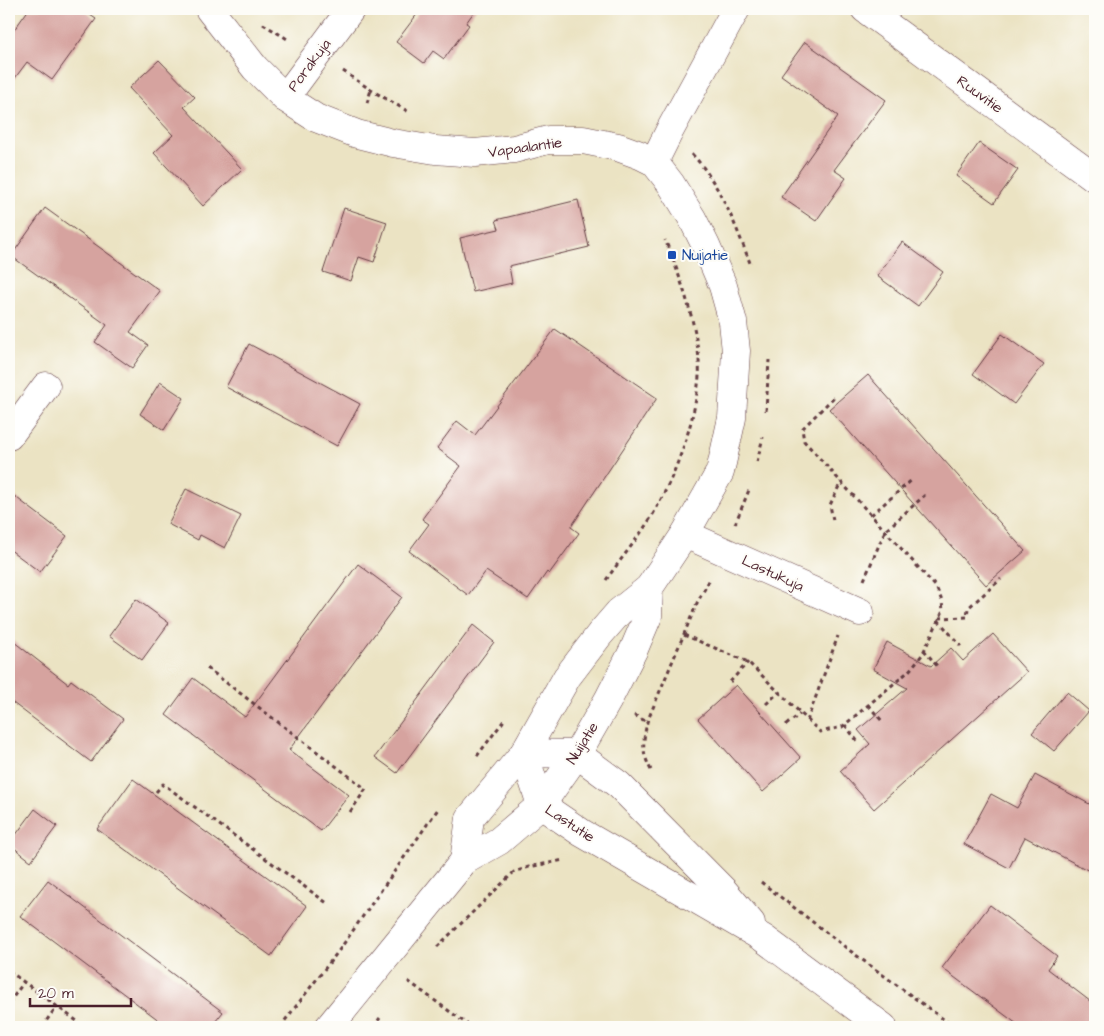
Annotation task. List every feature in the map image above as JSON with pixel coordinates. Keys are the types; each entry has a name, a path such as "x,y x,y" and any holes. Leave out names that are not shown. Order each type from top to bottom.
{"street":[{"name":"Vapaalantie","path":"209,9 255,68 285,98 316,118 357,134 393,143 435,150 475,153 514,149 548,140 583,140 618,147 640,154 654,162"},
{"name":"Porakuja","path":"285,98 351,9"},
{"path":"464,861 470,818 524,753 568,676 584,655 619,612 649,588 685,534 720,472 732,418 736,351 733,322 722,286 706,246 692,218 671,184 654,162 736,9"},
{"name":"Ruuvitie","path":"865,9 1095,178"},
{"path":"9,436 46,386"},
{"name":"Lastukuja","path":"685,534 853,609"},
{"name":"Nuijatie","path":"329,1027 464,861 499,841 541,805 577,754 634,649 648,616 649,588"},
{"path":"524,753 577,754"},
{"name":"Lastutie","path":"524,753 541,805 582,832 763,938 883,1027"},
{"name":"Lastutie","path":"577,754 626,792 723,890 763,938"}],"path":[{"path":"255,20 414,114"},
{"path":"604,582 655,510 675,471 690,424 699,375 698,346 686,298 672,255 661,232"},
{"path":"871,515 913,478"},
{"path":"833,520 830,505 842,482"},
{"path":"807,721 885,531 925,495"},
{"path":"961,646 939,619 968,617 968,608 1001,580"},
{"path":"924,650 938,668"},
{"path":"730,682 748,662"},
{"path":"207,668 366,789 350,812"},
{"path":"766,704 779,692"},
{"path":"868,706 882,721"},
{"path":"786,725 800,714"},
{"path":"473,762 506,716"},
{"path":"845,725 858,742"},
{"path":"644,756 654,775"},
{"path":"156,792 163,784 327,904"},
{"path":"280,1027 340,949 440,807"},
{"path":"433,952 514,872 528,867 564,860"},
{"path":"756,878 849,950 954,1027"},
{"path":"9,971 85,1027"},
{"path":"402,988 408,981 471,1027"},
{"path":"9,1003 24,982"},
{"path":"42,1027 57,1006"},
{"path":"373,1027 385,1012"}],"building":[{"path":"29,9 81,9 96,19 52,80 27,62 9,86 9,37"},
{"path":"421,9 476,9 466,23 469,25 444,59 433,51 424,63 396,42"},
{"path":"805,42 886,100 834,170 846,178 816,221 781,197 838,116 781,75"},
{"path":"159,60 195,97 184,107 242,169 203,206 154,153 173,135 129,88"},
{"path":"979,143 1018,170 994,203 956,176"},
{"path":"578,200 589,247 509,266 512,283 473,292 460,238 499,229 496,220"},
{"path":"45,208 160,291 130,332 148,345 132,368 95,342 107,325 11,256"},
{"path":"344,208 387,222 374,262 359,257 351,281 323,272"},
{"path":"902,242 943,272 918,306 877,276"},
{"path":"555,329 657,398 571,527 579,533 528,599 486,571 468,595 409,551 429,524 422,519 461,466 437,448 457,421 475,435"},
{"path":"1002,334 1044,364 1014,404 973,374"},
{"path":"249,344 360,404 337,446 226,387"},
{"path":"868,375 1025,551 986,585 829,409"},
{"path":"160,382 184,398 164,430 140,414"},
{"path":"186,489 241,516 225,548 200,535 198,540 168,524"},
{"path":"9,492 67,536 40,572 9,549"},
{"path":"358,564 402,597 289,750 349,795 321,831 166,715 193,678 245,717"},
{"path":"136,599 169,623 142,660 109,636"},
{"path":"473,625 494,642 397,773 375,757"},
{"path":"993,634 1027,672 874,809 840,771 870,744 858,730 907,688 873,669 887,642 931,666 951,648 963,661"},
{"path":"9,638 68,684 71,680 123,719 91,762 9,700"},
{"path":"736,685 801,758 763,792 698,719"},
{"path":"1067,692 1089,711 1054,751 1032,733"},
{"path":"1035,775 1095,807 1095,874 1025,837 1009,868 964,844 991,794 1017,808"},
{"path":"133,779 307,906 271,956 97,829"},
{"path":"35,809 57,826 31,861 9,844"},
{"path":"48,880 223,1012 211,1027 168,1027 20,916"},
{"path":"990,905 1057,956 1048,969 1095,1005 1095,1027 1021,1027 942,968"}],"place":[{"name":"Nuijatie","path":"672,255"}]}
